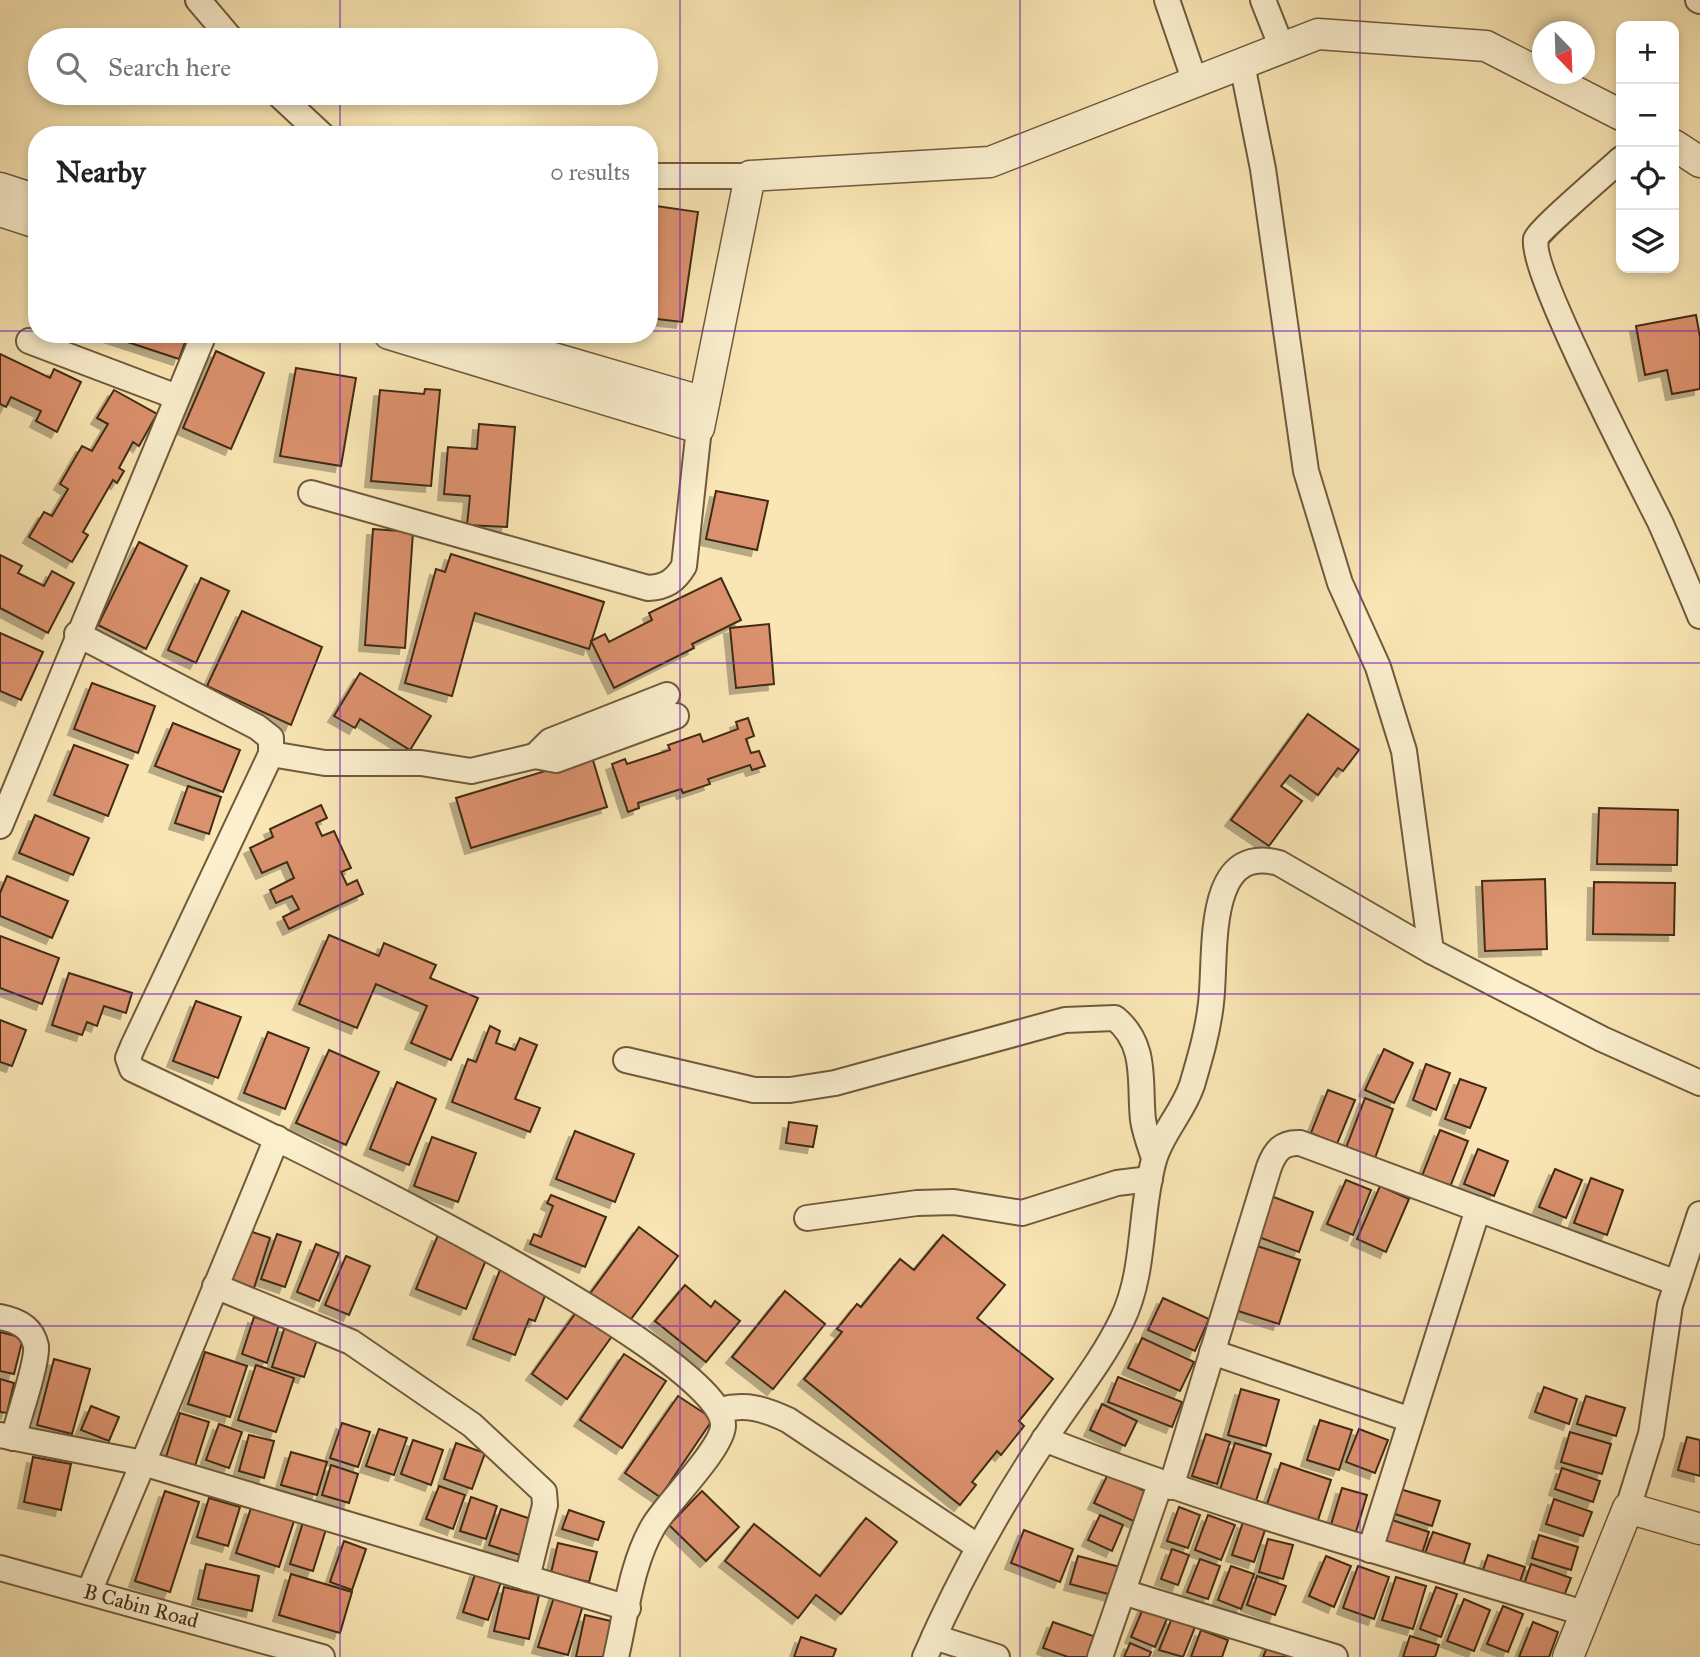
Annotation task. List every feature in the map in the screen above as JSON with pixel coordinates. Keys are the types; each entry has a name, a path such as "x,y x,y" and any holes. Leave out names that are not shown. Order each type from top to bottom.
{"street":[{"path":"198,0 222,28"},
{"path":"1167,0 1195,82"},
{"path":"1263,0 1282,48"},
{"path":"658,176 750,176 990,162 1318,34 1486,46 1616,112"},
{"path":"1242,64 1268,206 1306,471 1340,583 1378,667 1404,751 1431,951"},
{"path":"290,105 312,126"},
{"path":"1677,147 1700,162"},
{"path":"1616,164 1574,204 1543,227 1536,245 1542,268 1581,360 1661,526 1700,616"},
{"path":"311,492 648,588 662,587 677,578 684,566 701,415 750,176"},
{"path":"0,188 28,197"},
{"path":"0,211 28,220"},
{"path":"34,343 177,397"},
{"path":"0,827 77,635 200,343"},
{"path":"430,343 535,366 701,415"},
{"path":"489,343 535,366"},
{"path":"77,635 257,727 271,738 271,754 128,1058 132,1069 277,1138 563,1291 680,1370 710,1396 720,1410 723,1426 720,1436 663,1512 646,1540 616,1657"},
{"path":"271,754 325,764 421,763 471,771 536,756 550,741 672,706"},
{"path":"997,1657 929,1647 977,1546 1044,1439 1107,1350 1124,1316 1136,1277 1152,1168 1194,1078 1211,1004 1221,900 1226,883 1236,868 1251,860 1264,859 1279,863 1431,951 1602,1039 1700,1083"},
{"path":"626,1060 754,1090 790,1090 835,1083 1065,1020 1115,1018 1126,1028 1138,1049 1143,1122 1152,1168"},
{"path":"89,1592 277,1138"},
{"path":"1100,1657 1166,1486 1212,1352 1269,1167 1274,1154 1282,1146 1300,1143 1678,1283"},
{"path":"807,1217 917,1203 954,1202 1022,1213 1117,1183 1152,1168"},
{"path":"1370,1550 1478,1209"},
{"path":"1568,1657 1628,1508 1651,1434 1670,1306 1700,1214"},
{"path":"215,1286 351,1342 472,1425 510,1457 544,1492 545,1505 527,1578"},
{"path":"0,1317 16,1320 30,1331 36,1348 7,1437 143,1463 628,1608"},
{"path":"1212,1352 1411,1420"},
{"path":"720,1410 740,1405 765,1409 788,1420 977,1546"},
{"path":"1044,1439 1166,1486 1584,1613"},
{"path":"1628,1508 1700,1529"},
{"name":"B Cabin Road","path":"0,1568 322,1657"},
{"path":"1123,1592 1335,1657"}],"building":[{"path":"658,206 698,212 682,322 658,319"},
{"path":"1696,315 1700,337 1700,389 1672,394 1667,370 1645,375 1636,326"},
{"path":"130,343 185,343 179,359"},
{"path":"216,351 264,373 231,449 183,428"},
{"path":"0,354 50,378 54,369 81,382 57,432 36,421 41,411 11,397 6,407 0,404"},
{"path":"296,368 356,378 341,466 280,456"},
{"path":"425,389 440,390 431,486 371,481 380,390 424,394"},
{"path":"114,390 157,414 139,446 133,442 119,468 124,471 117,483 113,480 83,532 88,535 72,562 29,537 44,512 52,516 68,489 60,484 82,446 92,451 108,424 97,418"},
{"path":"479,424 515,427 507,527 467,525 470,496 444,494 448,447 477,449"},
{"path":"716,491 768,501 757,550 706,539"},
{"path":"373,529 413,532 405,648 365,645"},
{"path":"139,542 187,566 146,649 98,625"},
{"path":"451,554 604,602 589,649 475,613 452,696 405,683 436,569 445,572"},
{"path":"0,555 22,566 18,573 44,586 52,571 74,583 48,633 0,608"},
{"path":"201,578 229,591 196,663 168,650"},
{"path":"721,578 741,620 692,644 694,648 614,688 591,641 605,634 609,642 652,620 649,613"},
{"path":"242,611 322,647 291,725 207,686"},
{"path":"769,624 774,684 736,688 730,628"},
{"path":"0,633 43,652 21,700 0,691"},
{"path":"360,673 431,716 410,750 360,719 355,728 334,716"},
{"path":"92,683 155,706 138,753 74,729"},
{"path":"1308,714 1359,750 1343,771 1338,768 1318,795 1290,775 1281,786 1302,801 1269,846 1231,820"},
{"path":"748,718 754,736 746,739 751,753 759,751 765,766 752,770 750,765 708,779 710,784 683,793 681,789 638,803 639,808 628,812 612,764 625,759 627,764 670,750 668,745 700,734 703,742 738,729 736,722"},
{"path":"173,723 240,750 223,792 155,766"},
{"path":"74,745 128,765 108,816 54,795"},
{"path":"592,757 607,807 471,848 456,798"},
{"path":"188,786 221,797 209,834 175,823"},
{"path":"321,805 327,818 316,823 322,836 334,831 351,868 341,872 347,885 357,880 363,894 289,929 283,917 299,909 292,896 276,903 270,890 294,878 287,862 262,873 250,848 273,837 270,829"},
{"path":"1599,808 1678,810 1677,865 1597,864"},
{"path":"35,815 89,838 73,875 19,853"},
{"path":"7,876 68,901 52,938 0,916 0,893"},
{"path":"1545,879 1547,949 1485,951 1482,881"},
{"path":"1594,882 1675,883 1674,935 1593,934"},
{"path":"329,935 379,956 384,943 436,965 430,978 478,998 451,1060 411,1043 427,1006 376,984 357,1028 299,1004"},
{"path":"0,936 59,958 42,1004 0,988"},
{"path":"69,973 132,993 126,1013 104,1006 97,1026 87,1022 82,1035 52,1025"},
{"path":"196,1001 241,1017 218,1078 173,1061"},
{"path":"0,1020 26,1030 12,1066 0,1062"},
{"path":"490,1026 500,1031 496,1043 515,1050 520,1038 537,1045 515,1099 540,1108 530,1132 452,1102 468,1059 476,1062"},
{"path":"268,1032 309,1048 285,1109 244,1093"},
{"path":"1384,1049 1413,1063 1394,1103 1365,1090"},
{"path":"329,1050 379,1072 346,1145 296,1123"},
{"path":"1426,1064 1450,1073 1436,1110 1413,1100"},
{"path":"1460,1079 1486,1088 1470,1128 1445,1119"},
{"path":"397,1082 436,1099 409,1165 370,1149"},
{"path":"1328,1090 1355,1100 1337,1144 1311,1133"},
{"path":"1365,1098 1393,1109 1375,1158 1346,1148"},
{"path":"789,1122 817,1126 813,1147 786,1143"},
{"path":"1440,1130 1468,1141 1450,1187 1422,1176"},
{"path":"575,1131 634,1154 615,1202 556,1179"},
{"path":"432,1137 476,1153 458,1202 414,1186"},
{"path":"1478,1149 1508,1161 1494,1196 1464,1184"},
{"path":"1555,1169 1582,1180 1566,1218 1539,1207"},
{"path":"1591,1178 1623,1190 1607,1235 1574,1223"},
{"path":"1346,1180 1371,1190 1353,1235 1327,1224"},
{"path":"1380,1186 1409,1199 1386,1252 1357,1239"},
{"path":"551,1195 606,1217 585,1267 530,1244 534,1234 541,1237 553,1206 547,1203"},
{"path":"1271,1196 1313,1212 1299,1252 1256,1236"},
{"path":"639,1227 678,1256 628,1323 589,1295"},
{"path":"241,1228 270,1238 254,1288 225,1279"},
{"path":"277,1234 301,1242 285,1287 261,1279"},
{"path":"438,1235 488,1255 466,1309 416,1289"},
{"path":"943,1235 1005,1285 977,1318 1053,1379 1019,1421 1024,1426 1001,1455 997,1451 972,1482 976,1485 960,1505 804,1379 842,1332 837,1329 857,1304 861,1307 900,1259 914,1270"},
{"path":"316,1244 339,1253 319,1301 297,1292"},
{"path":"1257,1246 1300,1260 1279,1324 1235,1310"},
{"path":"346,1256 370,1266 349,1315 325,1305"},
{"path":"500,1270 548,1288 535,1321 529,1319 515,1355 473,1339"},
{"path":"685,1285 711,1307 715,1301 740,1321 706,1362 655,1321"},
{"path":"785,1291 825,1324 773,1389 732,1357"},
{"path":"1163,1298 1209,1319 1195,1351 1148,1330"},
{"path":"580,1307 615,1332 567,1399 532,1374"},
{"path":"254,1317 279,1325 267,1363 242,1354"},
{"path":"285,1326 318,1337 304,1377 272,1367"},
{"path":"0,1332 23,1338 14,1374 0,1371"},
{"path":"1142,1338 1194,1362 1180,1391 1128,1368"},
{"path":"205,1352 247,1366 230,1417 188,1404"},
{"path":"624,1354 666,1381 622,1448 580,1420"},
{"path":"54,1359 90,1369 72,1434 37,1425"},
{"path":"256,1365 294,1378 276,1432 238,1420"},
{"path":"1118,1377 1182,1402 1172,1427 1108,1402"},
{"path":"0,1379 14,1383 7,1413 0,1412"},
{"path":"1544,1387 1577,1399 1569,1424 1535,1412"},
{"path":"1241,1389 1279,1400 1266,1446 1228,1435"},
{"path":"678,1396 713,1419 660,1497 625,1473"},
{"path":"1586,1396 1625,1408 1616,1436 1577,1424"},
{"path":"1102,1404 1137,1421 1125,1446 1090,1430"},
{"path":"91,1406 119,1417 109,1441 81,1430"},
{"path":"180,1413 209,1422 195,1466 166,1457"},
{"path":"1320,1420 1352,1430 1339,1470 1307,1460"},
{"path":"342,1423 370,1432 358,1467 330,1458"},
{"path":"219,1424 242,1432 229,1468 206,1460"},
{"path":"379,1429 407,1438 394,1475 366,1466"},
{"path":"1359,1429 1388,1440 1375,1473 1346,1462"},
{"path":"1570,1432 1611,1444 1602,1474 1561,1462"},
{"path":"1206,1434 1230,1442 1217,1484 1192,1476"},
{"path":"249,1435 274,1441 264,1478 239,1471"},
{"path":"1687,1437 1700,1440 1700,1476 1678,1470"},
{"path":"413,1440 443,1450 431,1485 401,1474"},
{"path":"456,1443 485,1453 472,1489 444,1479"},
{"path":"1235,1443 1271,1454 1255,1504 1219,1493"},
{"path":"291,1452 327,1462 317,1495 281,1485"},
{"path":"33,1457 71,1464 61,1510 24,1502"},
{"path":"1281,1463 1331,1480 1317,1523 1266,1507"},
{"path":"331,1465 358,1474 349,1503 322,1495"},
{"path":"1562,1468 1600,1481 1593,1502 1555,1489"},
{"path":"1108,1474 1153,1495 1140,1524 1094,1503"},
{"path":"439,1486 465,1495 453,1529 426,1519"},
{"path":"1342,1488 1367,1495 1355,1535 1330,1528"},
{"path":"1400,1489 1440,1501 1432,1526 1392,1513"},
{"path":"165,1491 199,1502 170,1592 135,1581"},
{"path":"702,1491 739,1527 706,1561 669,1525"},
{"path":"471,1497 497,1506 486,1539 460,1531"},
{"path":"209,1498 240,1507 228,1546 197,1537"},
{"path":"1554,1499 1592,1512 1583,1536 1546,1524"},
{"path":"1179,1507 1200,1515 1188,1548 1167,1541"},
{"path":"251,1508 294,1521 279,1567 236,1553"},
{"path":"501,1509 537,1521 526,1557 489,1545"},
{"path":"569,1510 604,1522 598,1540 562,1529"},
{"path":"1100,1515 1123,1525 1112,1551 1088,1540"},
{"path":"1208,1515 1235,1525 1221,1560 1195,1550"},
{"path":"866,1518 897,1542 841,1614 816,1595 798,1618 725,1561 754,1524 820,1576"},
{"path":"304,1519 327,1526 313,1571 290,1564"},
{"path":"1392,1520 1429,1532 1421,1556 1384,1544"},
{"path":"1243,1522 1265,1530 1254,1562 1232,1555"},
{"path":"1024,1530 1073,1549 1060,1582 1011,1563"},
{"path":"1433,1532 1470,1544 1462,1569 1424,1556"},
{"path":"1539,1535 1578,1547 1571,1570 1532,1558"},
{"path":"1268,1539 1293,1545 1283,1579 1259,1572"},
{"path":"344,1541 366,1549 352,1590 330,1582"},
{"path":"558,1543 597,1552 589,1582 551,1573"},
{"path":"1172,1549 1189,1555 1178,1585 1161,1579"},
{"path":"1488,1555 1525,1567 1517,1590 1480,1579"},
{"path":"1078,1556 1120,1567 1112,1595 1070,1584"},
{"path":"1326,1556 1351,1566 1334,1607 1309,1596"},
{"path":"1200,1559 1220,1566 1208,1599 1187,1592"},
{"path":"206,1564 259,1576 252,1611 198,1599"},
{"path":"1531,1564 1571,1578 1562,1601 1523,1587"},
{"path":"1231,1566 1254,1574 1241,1609 1218,1600"},
{"path":"1358,1566 1389,1577 1374,1619 1343,1608"},
{"path":"476,1571 502,1579 488,1620 463,1612"},
{"path":"291,1574 352,1592 340,1633 279,1615"},
{"path":"1257,1576 1286,1586 1275,1615 1247,1605"},
{"path":"1396,1577 1426,1586 1413,1629 1382,1620"},
{"path":"504,1587 539,1595 529,1639 494,1631"},
{"path":"1436,1587 1457,1594 1441,1637 1420,1629"},
{"path":"555,1594 584,1602 568,1655 538,1647"},
{"path":"1464,1599 1490,1610 1474,1651 1447,1641"},
{"path":"1145,1604 1169,1614 1155,1647 1131,1637"},
{"path":"1503,1606 1523,1614 1508,1652 1487,1644"},
{"path":"585,1615 615,1622 607,1657 576,1657"},
{"path":"1172,1618 1195,1627 1183,1657 1159,1650"},
{"path":"1053,1622 1099,1638 1092,1657 1068,1657 1043,1648"},
{"path":"1533,1622 1558,1632 1549,1657 1519,1657"},
{"path":"1201,1630 1228,1640 1222,1657 1191,1657"},
{"path":"1410,1636 1439,1645 1435,1657 1403,1657"},
{"path":"801,1637 836,1649 833,1657 794,1657"},
{"path":"1130,1643 1151,1652 1149,1657 1124,1657"},
{"path":"1269,1643 1294,1657 1263,1657"}]}
